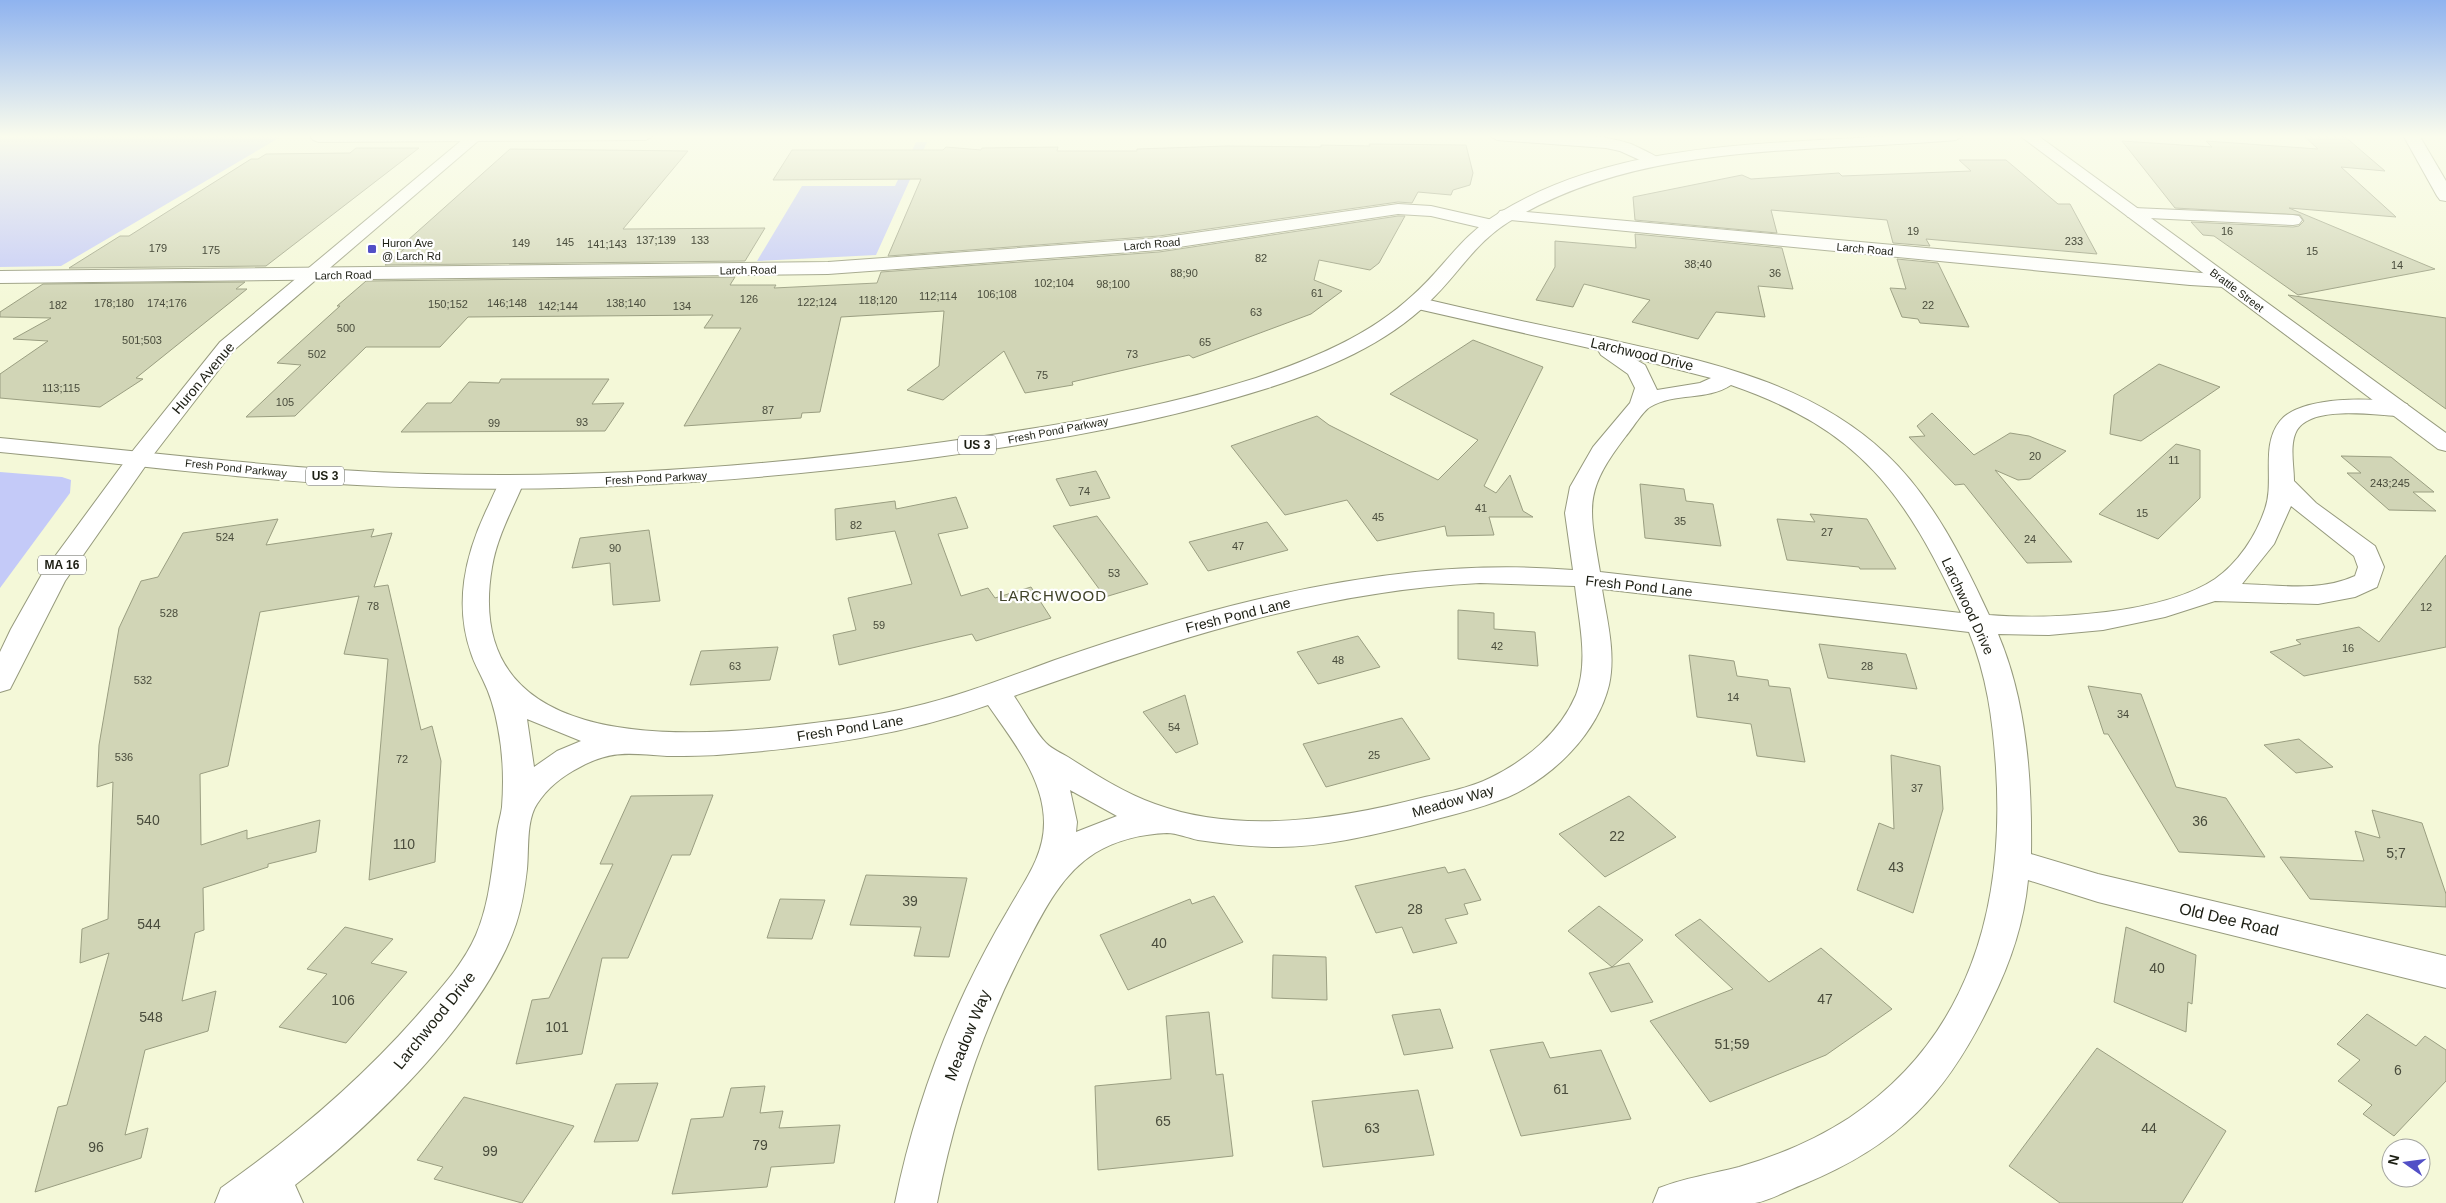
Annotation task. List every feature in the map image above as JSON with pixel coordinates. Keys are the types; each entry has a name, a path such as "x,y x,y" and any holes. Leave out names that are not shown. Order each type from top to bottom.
{"main road":[{"name":"Huron Avenue","path":"0,682 25,629 52,580 139,458 227,346 410,191"},
{"name":"Fresh Pond Parkway","path":"0,445 236,469 343,477 512,482 637,479 767,470 906,454 1064,430 1193,401 1284,375 1357,344 1388,326 1416,304 1469,244 1499,220 1557,191"},
{"name":"Brattle Street","path":"2104,191 2446,444"},
{"name":"Larch Road","path":"0,277 828,268 1159,244 1398,209 1431,211 1499,220 2190,280 2224,280"},
{"path":"2134,213 2293,220"},
{"name":"Larchwood Drive","path":"1416,304 1673,360 1728,377 1780,397 1826,419 1865,447 1895,475 1921,511 1979,623 1996,669 2006,713 2014,803 2014,862 2007,908 1993,962 1954,1039 1917,1087 1877,1122 1799,1167 1735,1189 1674,1203"},
{"path":"1584,340 1614,354 1636,370 1646,388 1642,402"},
{"path":"1642,402 1668,395 1705,390 1716,386 1728,377"},
{"name":"Meadow Way","path":"1034,750 1113,800 1142,813 1170,822 1261,834 1302,833 1388,819 1460,800 1499,787 1513,780 1541,760 1568,734 1585,709 1591,694 1595,680 1598,651 1578,513 1580,489 1592,465 1642,402"},
{"name":"Fresh Pond Lane","path":"512,482 485,546 476,582 476,607 482,642 498,679 522,700 558,721 600,736 632,742 676,744 723,743 819,734 909,719 1179,630 1257,609 1340,591 1417,579 1502,574 1588,580 1979,623 2048,625 2098,622 2169,606 2227,585 2266,539 2282,499 2282,443 2286,427 2300,416 2322,408 2399,409"},
{"name":"Fresh Pond Lane","path":"2211,592 2318,595 2345,591 2367,581 2371,568 2366,552 2307,508 2282,482"},
{"name":"Larchwood Drive","path":"261,1196 382,1081 430,1029 472,974 494,936 502,914 518,808 519,774 515,733 509,708 498,679"},
{"name":"Meadow Way","path":"916,1203 922,1171 940,1107 974,1013 1000,955 1046,878 1057,853 1060,816 1051,776 995,692"},
{"name":"Larchwood Drive","path":"518,808 533,786 555,767 580,753 607,745 632,742"},
{"name":"Meadow Way","path":"1046,878 1074,850 1100,835 1118,828 1170,822"},
{"name":"Old Dee Road","path":"2014,862 2098,888 2446,972"}],"shaded area":[{"path":"0,191 188,191 61,266 0,267"},
{"path":"799,191 905,191 876,255 757,261"},
{"path":"0,472 62,477 71,480 70,493 0,588"}],"building":[{"path":"200,191 363,191 266,266 69,268 120,236 129,236"},
{"path":"463,191 655,191 623,229 765,228 745,261 385,265 404,249 398,249"},
{"path":"916,191 1453,191 1451,195 1418,192 1412,203 1398,202 1159,236 888,256"},
{"path":"1662,191 2043,191 2058,204 2070,204 2097,254 1926,239 1930,246 1893,243 1887,220 1771,210 1777,233 1635,220 1633,197"},
{"path":"2162,191 2368,191 2396,217 2289,208 2435,269 2298,295 2214,236 2203,235 2191,222 2293,227 2299,226 2304,221 2300,215 2175,208"},
{"path":"1405,216 1379,263 1370,270 1319,260 1314,280 1342,291 1311,314 1193,358 1189,355 1072,382 1073,385 1025,393 1004,351 943,400 907,390 939,366 944,311 841,317 820,412 802,413 801,418 684,426 741,328 704,328 713,315 468,317 440,347 366,347 295,416 246,417 301,365 277,363 366,281 735,277 730,285 776,285 774,288 877,283 881,272 1159,252"},
{"path":"1635,234 1782,248 1793,289 1758,286 1765,317 1716,312 1698,339 1632,322 1650,300 1584,284 1573,307 1536,300 1555,267 1555,241 1636,248"},
{"path":"1897,259 1938,263 1969,327 1920,323 1918,319 1902,317 1890,288 1906,289"},
{"path":"245,282 236,289 247,289 136,378 143,379 100,407 0,398 0,374 48,341 13,339 51,318 0,317 0,312 43,284"},
{"path":"2288,295 2446,318 2446,409"},
{"path":"1473,340 1543,367 1484,486 1496,493 1510,475 1523,511 1533,517 1489,517 1494,535 1447,536 1445,526 1377,541 1347,500 1285,515 1231,446 1317,416 1329,425 1438,480 1478,440 1390,394"},
{"path":"2159,364 2220,387 2141,441 2110,434 2114,395"},
{"path":"501,379 609,379 592,404 624,403 605,431 401,432 427,403 451,403 469,382 499,383"},
{"path":"1932,413 1974,455 2010,433 2029,436 2066,451 2030,479 2018,480 1995,470 2072,562 2027,563 1964,484 1955,485 1909,437 1925,436 1917,426"},
{"path":"2176,444 2200,450 2200,498 2158,539 2099,514"},
{"path":"2341,456 2391,457 2434,492 2413,492 2436,511 2389,510 2347,473 2361,473"},
{"path":"1096,471 1110,498 1070,506 1056,479"},
{"path":"1640,484 1684,489 1686,501 1713,504 1721,546 1645,538"},
{"path":"956,497 968,528 938,534 961,596 988,588 995,598 1031,587 1051,618 976,641 972,634 839,665 833,635 856,630 848,598 912,584 895,531 836,540 835,509 895,501 896,509"},
{"path":"1810,514 1867,519 1896,569 1860,569 1859,567 1787,560 1777,519 1815,522"},
{"path":"1097,516 1148,584 1105,597 1053,526"},
{"path":"278,519 266,545 374,529 371,537 392,533 374,587 388,585 421,730 432,726 441,761 435,862 369,880 388,659 344,654 359,596 260,612 228,766 200,774 201,845 247,830 247,839 320,820 316,852 268,864 268,867 203,888 204,930 195,933 182,1001 216,991 208,1031 145,1050 125,1135 148,1128 141,1158 35,1192 58,1107 67,1105 109,953 80,963 82,929 108,919 113,782 97,787 99,745 119,628 141,581 158,577 183,533"},
{"path":"1267,522 1288,550 1208,571 1189,542"},
{"path":"649,530 660,601 613,605 610,563 572,568 580,538"},
{"path":"2446,555 2446,647 2304,676 2270,652 2301,644 2296,640 2359,627 2379,642"},
{"path":"1458,610 1494,613 1494,629 1535,632 1538,666 1458,659"},
{"path":"1358,636 1380,667 1318,684 1297,652"},
{"path":"1819,644 1906,654 1917,689 1828,678"},
{"path":"778,647 770,680 690,685 701,651"},
{"path":"1689,655 1734,661 1737,676 1768,680 1769,686 1790,688 1805,762 1757,756 1751,724 1697,717"},
{"path":"2088,686 2141,694 2176,787 2226,798 2265,857 2179,852 2108,734 2104,734"},
{"path":"1185,695 1198,744 1176,753 1143,712"},
{"path":"1402,718 1430,759 1326,787 1303,744"},
{"path":"2299,739 2333,767 2296,773 2264,745"},
{"path":"1891,755 1940,766 1943,809 1913,913 1857,890 1879,823 1894,829"},
{"path":"713,795 690,855 672,855 628,958 602,958 582,1054 516,1064 532,1000 549,998 613,864 600,864 631,796"},
{"path":"1629,796 1676,837 1605,877 1559,834"},
{"path":"2372,810 2422,823 2446,894 2446,907 2310,899 2280,857 2364,861 2355,831 2380,838"},
{"path":"1445,867 1448,873 1465,869 1481,900 1464,904 1468,914 1445,919 1457,943 1413,953 1402,927 1376,933 1355,886"},
{"path":"866,875 967,878 949,957 914,956 921,927 850,925"},
{"path":"1214,896 1243,942 1128,990 1100,935 1190,899 1192,904"},
{"path":"780,899 825,900 812,939 767,938"},
{"path":"1599,906 1643,940 1612,967 1568,931"},
{"path":"1700,919 1769,982 1821,948 1892,1009 1826,1055 1710,1102 1650,1021 1733,989 1675,935"},
{"path":"345,927 393,939 371,963 407,972 346,1043 279,1027 327,974 307,969"},
{"path":"2126,927 2196,955 2192,1004 2188,1002 2186,1032 2114,1002"},
{"path":"1273,955 1326,957 1327,1000 1272,998"},
{"path":"1629,963 1653,1002 1611,1012 1589,973"},
{"path":"1440,1009 1453,1048 1404,1055 1392,1015"},
{"path":"1209,1012 1216,1075 1223,1074 1233,1156 1098,1170 1095,1086 1171,1079 1166,1016"},
{"path":"2367,1014 2416,1046 2425,1036 2446,1050 2446,1081 2394,1136 2363,1114 2372,1105 2338,1081 2360,1060 2337,1044"},
{"path":"1543,1042 1550,1058 1601,1050 1631,1119 1521,1136 1490,1050"},
{"path":"2097,1048 2226,1131 2182,1203 2060,1203 2009,1166"},
{"path":"658,1083 638,1141 594,1142 616,1084"},
{"path":"765,1086 760,1113 783,1111 779,1128 840,1125 834,1163 771,1167 767,1187 672,1194 691,1119 723,1117 731,1088"},
{"path":"1418,1090 1434,1155 1323,1167 1312,1101"},
{"path":"464,1097 574,1126 522,1203 434,1179 443,1167 417,1160"}],"place":[{"name":"Huron Ave @ Larch Rd","path":"372,249"}],"district":[{"name":"LARCHWOOD","path":"1053,596"}]}
